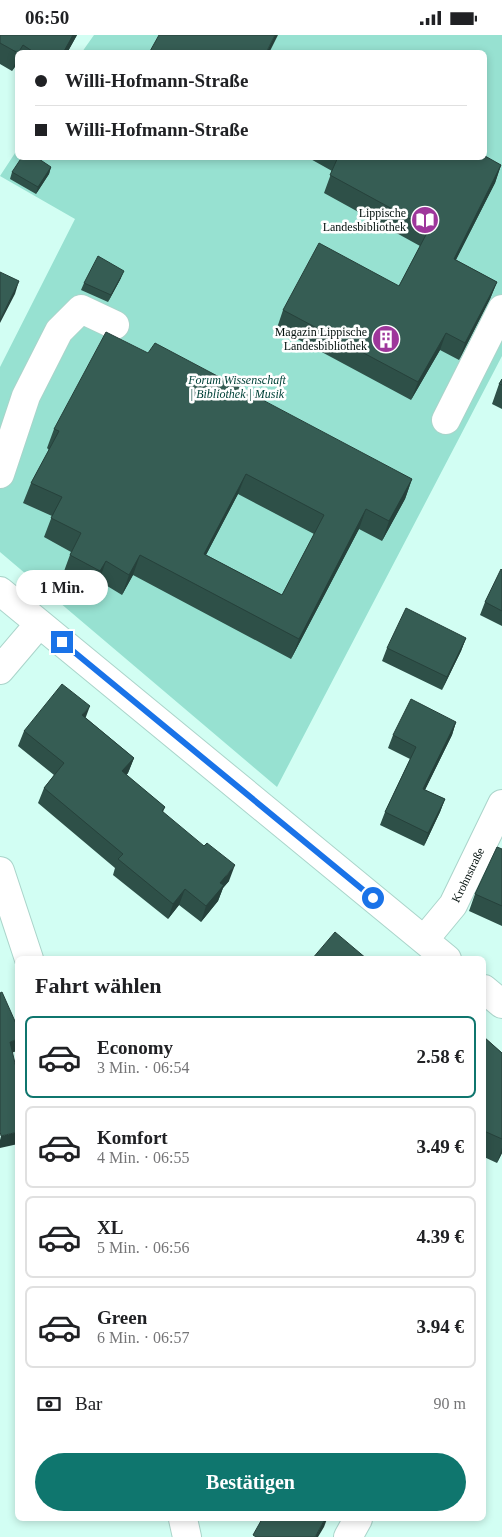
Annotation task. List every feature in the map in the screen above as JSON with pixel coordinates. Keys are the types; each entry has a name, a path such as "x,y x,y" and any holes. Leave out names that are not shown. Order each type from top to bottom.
{"street":[{"path":"0,474 26,397 60,331 81,309 115,325"},
{"path":"446,420 502,309"},
{"path":"0,591 443,956"},
{"path":"0,670 39,624"},
{"name":"Krohnstraße","path":"424,940 453,905 502,803"},
{"path":"0,871 27,956"},
{"path":"486,991 502,1004"},
{"path":"183,1521 187,1537"},
{"path":"348,1537 357,1521"}],"green space":[{"name":"Forum Wissenschaft | Bibliothek | Musik","path":"94,35 502,35 502,356 277,787 0,552 0,367 75,219 0,176 15,153 15,160 487,160 487,50 83,50"}],"building":[{"path":"0,35 73,35 65,50 30,50 23,45 20,50 15,51 0,43"},
{"path":"159,35 275,35 268,50 151,50"},
{"path":"487,157 501,165 454,259 497,282 465,343 446,333 418,382 283,310 319,243 399,286 429,229 330,175 337,160 487,160"},
{"path":"20,160 40,160 51,167 38,187 12,172"},
{"path":"98,256 124,271 111,295 84,283"},
{"path":"0,272 19,281 0,320"},
{"path":"106,332 148,353 155,343 412,479 389,521 366,509 299,639 140,555 129,575 106,561 100,571 70,555 81,533 51,518 62,497 31,483 59,431 54,429","holes":["246,474 324,515 282,595 204,554"]},
{"path":"502,570 502,611 485,602"},
{"path":"406,608 466,638 447,677 387,648"},
{"path":"62,684 90,706 82,715 134,758 122,771 165,807 162,811 204,846 207,843 235,865 220,883 224,885 206,906 185,889 173,904 118,859 123,854 44,788 64,763 24,731"},
{"path":"411,699 456,722 423,789 445,799 428,833 385,812 416,747 393,735"},
{"path":"497,847 502,849 502,906 475,894"},
{"path":"335,932 363,956 315,956"},
{"path":"2,992 15,1021 15,1040 10,1042 15,1063 15,1133 1,1136 0,1131 0,993"},
{"path":"486,1039 502,1053 502,1139 486,1132"},
{"path":"261,1521 324,1521 315,1537 256,1537 253,1535"}],"place":[{"name":"Lippische Landesbibliothek","path":"425,220"},
{"name":"Magazin Lippische Landesbibliothek","path":"386,339"}],"route":[{"path":"62,642 373,898"}]}
